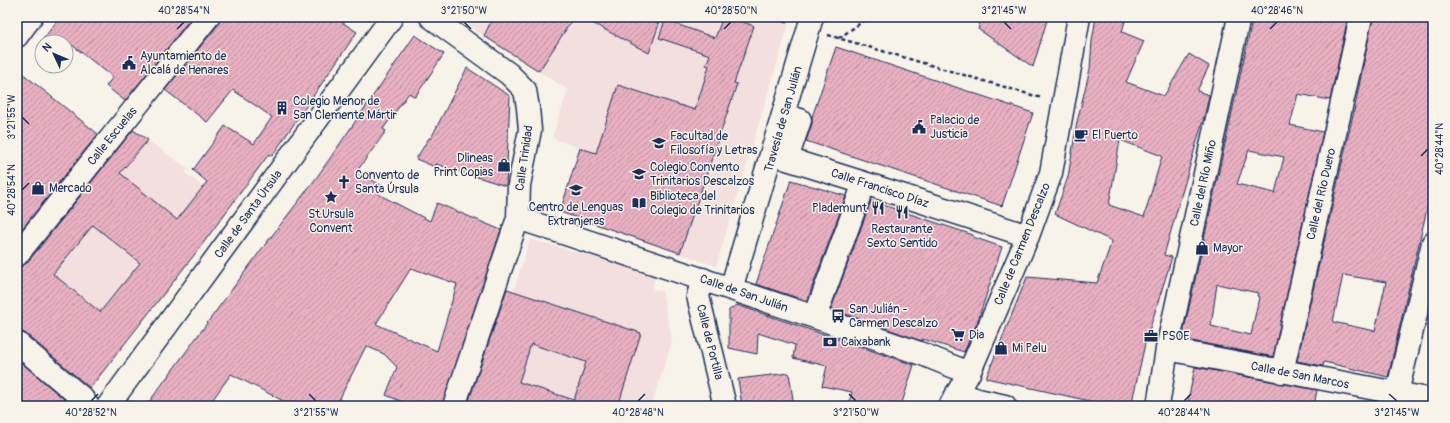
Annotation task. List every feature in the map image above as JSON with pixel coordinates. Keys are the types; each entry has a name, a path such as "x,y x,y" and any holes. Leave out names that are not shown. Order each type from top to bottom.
{"street":[{"name":"Calle Escuelas","path":"17,255 208,17"},
{"name":"Calle Trinidad","path":"432,17 509,74 525,90 530,130 518,185 518,218 454,406"},
{"name":"Calle de Carmen Descalzo","path":"954,400 969,373 1028,236 1051,172 1079,17"},
{"name":"Calle del Río Miño","path":"1158,406 1167,349 1239,17"},
{"name":"Calle del Río Duero","path":"1282,372 1361,17"},
{"name":"Calle de Santa Úrsula","path":"108,406 387,19"},
{"name":"Travesía de San Julián","path":"731,289 784,115 810,23"},
{"name":"Calle Francisco Díaz","path":"784,115 800,120 787,159 1028,236"},
{"path":"815,317 864,183"},
{"name":"Calle de San Julián","path":"518,218 815,317 922,354 969,373"},
{"path":"1393,402 1433,243"},
{"name":"Calle de Portilla","path":"703,279 698,296 725,406"},
{"path":"17,343 82,398 88,406"},
{"name":"Calle de San Marcos","path":"1167,349 1282,372 1393,402 1433,400"},
{"path":"954,400 978,400 1005,406"}],"path":[{"path":"839,38 869,17"},
{"path":"810,23 839,38 1063,105"}],"shaded area":[{"name":"Facultad de Filosofía y Letras","path":"454,17 791,17 716,266 560,212 580,148 552,138 568,90"},
{"path":"127,126 189,169 185,173 230,207 89,389 17,328 17,265"},
{"path":"530,239 655,275 652,290 662,291 672,341 651,406 477,406"}],"building":[{"name":"Ayuntamiento de Alcalá de Henares","path":"60,17 192,17 125,101 106,86 113,77 74,47 74,34 47,34"},
{"path":"220,17 334,17 357,32 272,156 269,154 198,250 90,388 25,333 17,331 17,267 27,263 133,130 148,140 120,173 177,220 207,182 193,170 225,126 254,144 272,117 233,90 207,122 165,90 218,25","holes":["93,225 140,263 100,312 53,274"]},
{"path":"493,17 574,17 539,71 484,36"},
{"path":"581,17 645,17 659,24 649,53"},
{"name":"Colegio Convento Trinitarios Descalzos","path":"723,17 729,17 754,26 734,83 737,84 680,253 560,212 580,148 596,153 618,85 695,110 709,66 706,65 710,55 659,38 665,20 715,38"},
{"path":"982,17 1048,17 1033,67 978,29"},
{"path":"1096,17 1126,17 1122,32 1144,41 1126,82 1164,96 1189,54 1209,66 1197,91 1209,95 1206,110 1164,255 1172,257 1145,344 1131,406 1112,406 986,378 1027,277 1097,283 1112,241 1055,214 1068,177 1077,122 1090,69 1092,41","holes":["1120,140 1162,156 1144,217 1109,205"]},
{"path":"1253,17 1348,17 1330,100 1298,94 1290,125 1323,132 1273,357 1182,339","holes":["1249,150 1284,157 1275,193 1237,184","1217,284 1258,293 1257,296 1259,297 1251,335 1211,326"]},
{"path":"1373,17 1433,17 1433,183 1388,377 1324,362 1323,366 1297,361 1355,106","holes":["1343,275 1386,282 1375,331 1333,322"]},
{"path":"415,35 444,54 415,97 409,93 383,129 386,131 357,171 384,187 378,194 430,221 437,203 501,230 442,406 412,406 386,395 397,367 384,354 366,346 336,406 293,406 231,374 208,406 146,406 261,250 317,177","holes":["411,268 457,284 437,351 376,324"]},
{"name":"Palacio de Justicia","path":"836,47 1033,113 1002,206 806,141 812,124 812,117"},
{"path":"467,68 510,96 506,186 436,164 435,167 416,159 429,138 431,138"},
{"name":"Mercado","path":"17,69 98,134 17,235"},
{"path":"791,180 846,196 807,301 756,284"},
{"path":"871,201 973,235 973,237 1002,247 977,323 964,352 923,339 922,341 831,309"},
{"path":"507,289 641,333 618,406 467,406","holes":["531,344 586,362 574,400 519,382"]},
{"path":"737,305 914,365 901,406 848,406 852,392 822,386 827,366 793,358 795,345 758,333 757,354 729,348 729,310"},
{"path":"17,359 72,406 17,406"},
{"path":"1195,367 1317,390 1314,406 1187,406"},
{"path":"789,373 794,406 742,406 738,379"}],"place":[{"name":"Ayuntamiento de Alcalá de Henares","path":"129,63"},
{"name":"Colegio Menor de San Clemente Mártir","path":"282,108"},
{"name":"Palacio de Justicia","path":"919,127"},
{"name":"El Puerto","path":"1081,135"},
{"name":"Facultad de Filosofía y Letras","path":"659,143"},
{"name":"Dlineas Print Copias","path":"504,165"},
{"name":"Colegio Convento Trinitarios Descalzos","path":"639,174"},
{"name":"Convento de Santa Úrsula","path":"344,182"},
{"name":"Mercado","path":"38,188"},
{"name":"Centro de Lenguas Extranjeras","path":"576,190"},
{"name":"St.Ursula Convent","path":"331,197"},
{"name":"Biblioteca del Colegio de Trinitarios","path":"639,203"},
{"name":"Plademunt","path":"878,208"},
{"name":"Restaurante Sexto Sentido","path":"902,212"},
{"name":"Mayor","path":"1202,248"},
{"name":"San Julián - Carmen Descalzo","path":"838,316"},
{"name":"Dia","path":"958,335"},
{"name":"PSOE","path":"1151,336"},
{"name":"Caixabank","path":"830,342"},
{"name":"Mi Pelu","path":"1001,348"}]}
